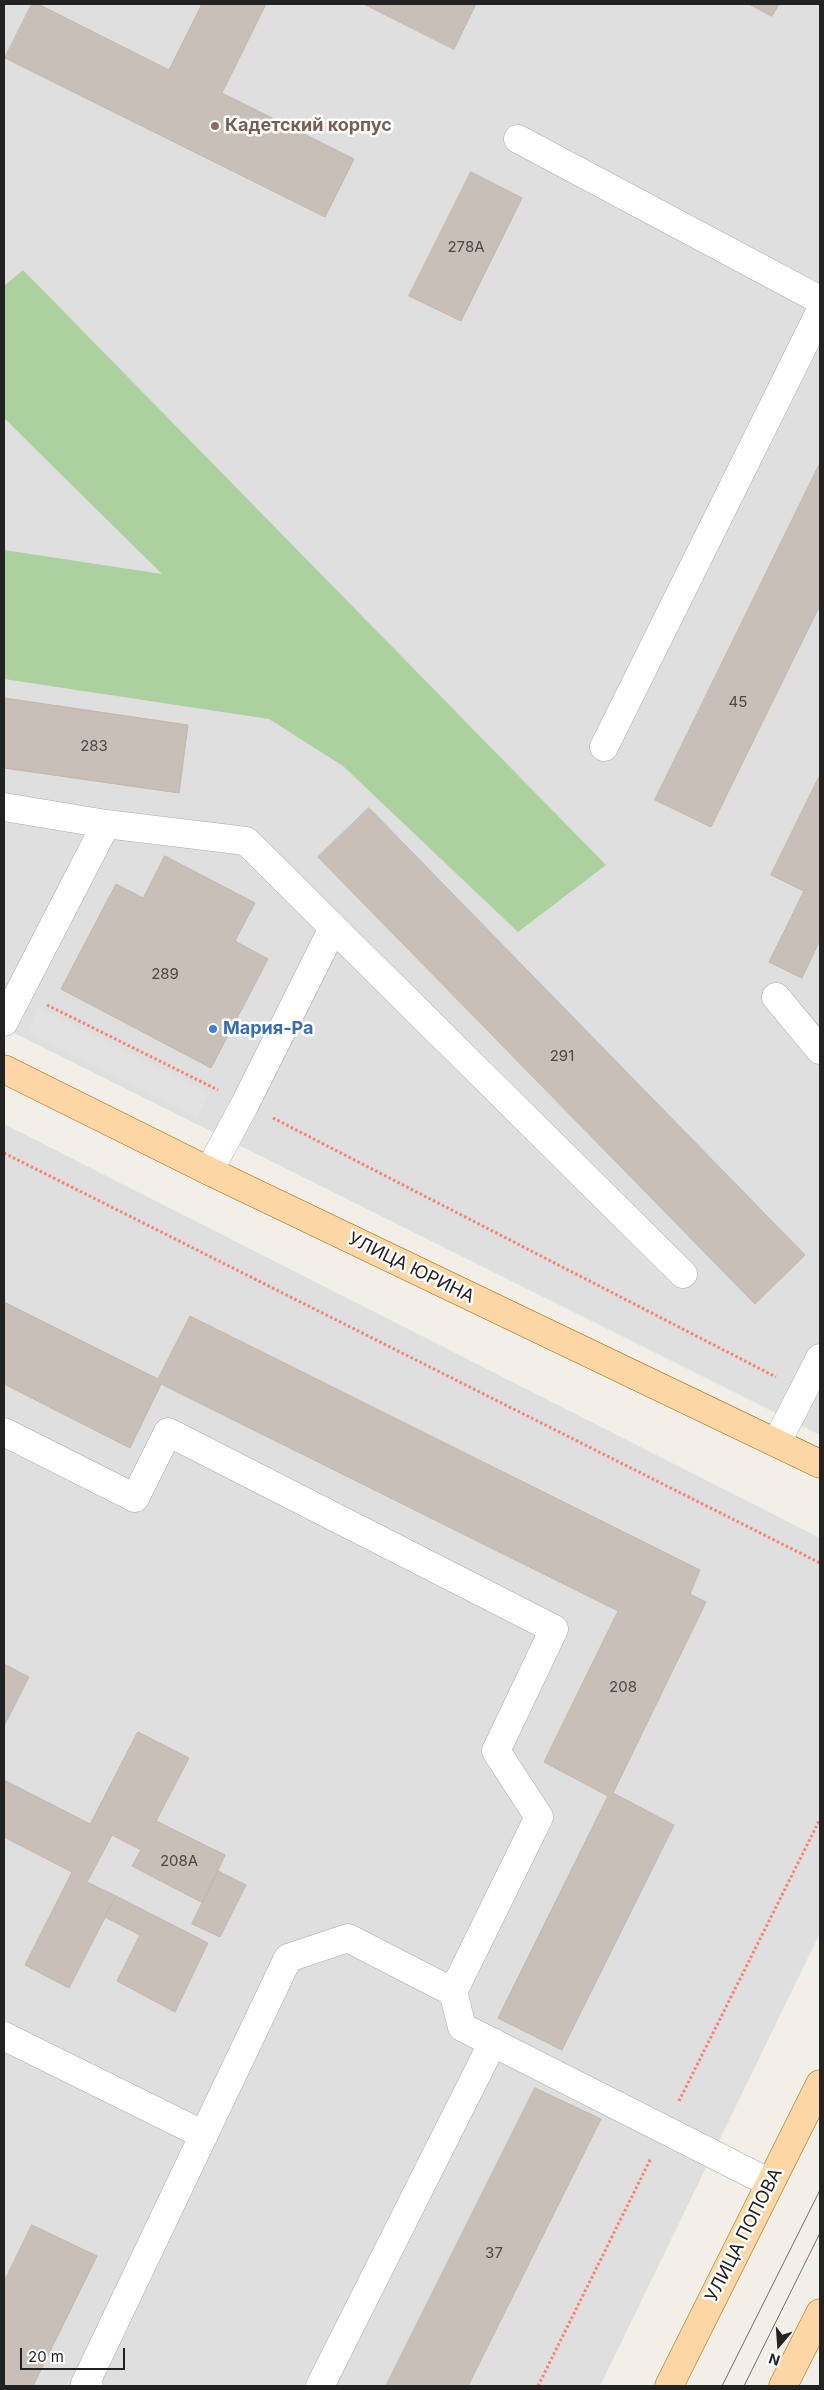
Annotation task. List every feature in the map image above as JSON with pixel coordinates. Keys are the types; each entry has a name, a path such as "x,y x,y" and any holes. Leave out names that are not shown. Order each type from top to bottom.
{"main road":[{"name":"УЛИЦА ЮРИНА","path":"4,1069 209,1171 820,1464"},
{"name":"УЛИЦА ПОПОВА","path":"668,2386 820,2084"},
{"path":"782,2386 820,2313"}],"lane":[{"path":"518,139 820,300"},
{"path":"604,747 820,312"},
{"path":"4,807 106,824 246,842 684,1274"},
{"path":"4,1022 106,824"},
{"path":"209,1171 246,1104 333,928"},
{"path":"776,997 820,1050"},
{"path":"777,1442 820,1358"},
{"path":"4,1432 135,1498 168,1432 554,1630 496,1751 539,1818 453,1992 462,2027 770,2183"},
{"path":"89,2386 85,2384 288,1958 348,1938 453,1992"},
{"path":"4,2036 204,2135"},
{"path":"320,2386 493,2042"}],"path":[{"path":"20,992 246,1104 803,1390"},
{"path":"4,1153 820,1563"}],"shaded area":[{"path":"4,4 820,4 820,1435 4,1028"},
{"path":"38,1007 210,1093 197,1117 28,1034"},
{"path":"4,1124 820,1538 820,1933 600,2386 4,2386"}],"green space":[{"path":"23,270 606,865 518,932 343,766 269,719 4,679 4,550 162,574 4,418 4,286"}],"building":[{"name":"Кадетский корпус","path":"32,4 38,4 169,70 202,4 266,4 222,93 354,159 325,217 5,58"},
{"path":"364,4 476,4 454,49"},
{"path":"749,4 779,4 772,16"},
{"path":"471,172 522,198 461,321 409,296"},
{"path":"820,463 820,605 711,827 655,800"},
{"path":"4,698 188,725 179,793 4,768"},
{"path":"820,775 820,940 802,978 769,962 804,891 771,875"},
{"path":"369,808 805,1255 755,1304 318,857"},
{"path":"165,856 255,903 235,941 268,959 211,1068 61,989 116,884 143,898"},
{"path":"4,1302 158,1379 190,1316 700,1570 690,1594 706,1602 613,1793 674,1825 562,2050 498,2018 608,1796 544,1762 618,1611 161,1384 130,1448 4,1384"},
{"path":"4,1664 29,1677 4,1726"},
{"path":"138,1732 189,1758 156,1821 225,1855 203,1903 132,1866 141,1850 112,1835 87,1882 116,1896 69,1988 25,1965 72,1872 4,1837 4,1780 90,1824"},
{"path":"218,1871 246,1885 220,1937 192,1924"},
{"path":"116,1896 208,1943 175,2012 117,1981 140,1935 105,1917"},
{"path":"535,2088 601,2119 468,2386 386,2386"},
{"path":"32,2225 97,2256 33,2386 4,2386 4,2282"}],"tram line":[{"path":"722,2386 820,2190"},
{"path":"744,2386 820,2233"}],"place":[{"name":"Кадетский корпус","path":"215,126"},
{"name":"Мария-Ра","path":"213,1029"}]}
